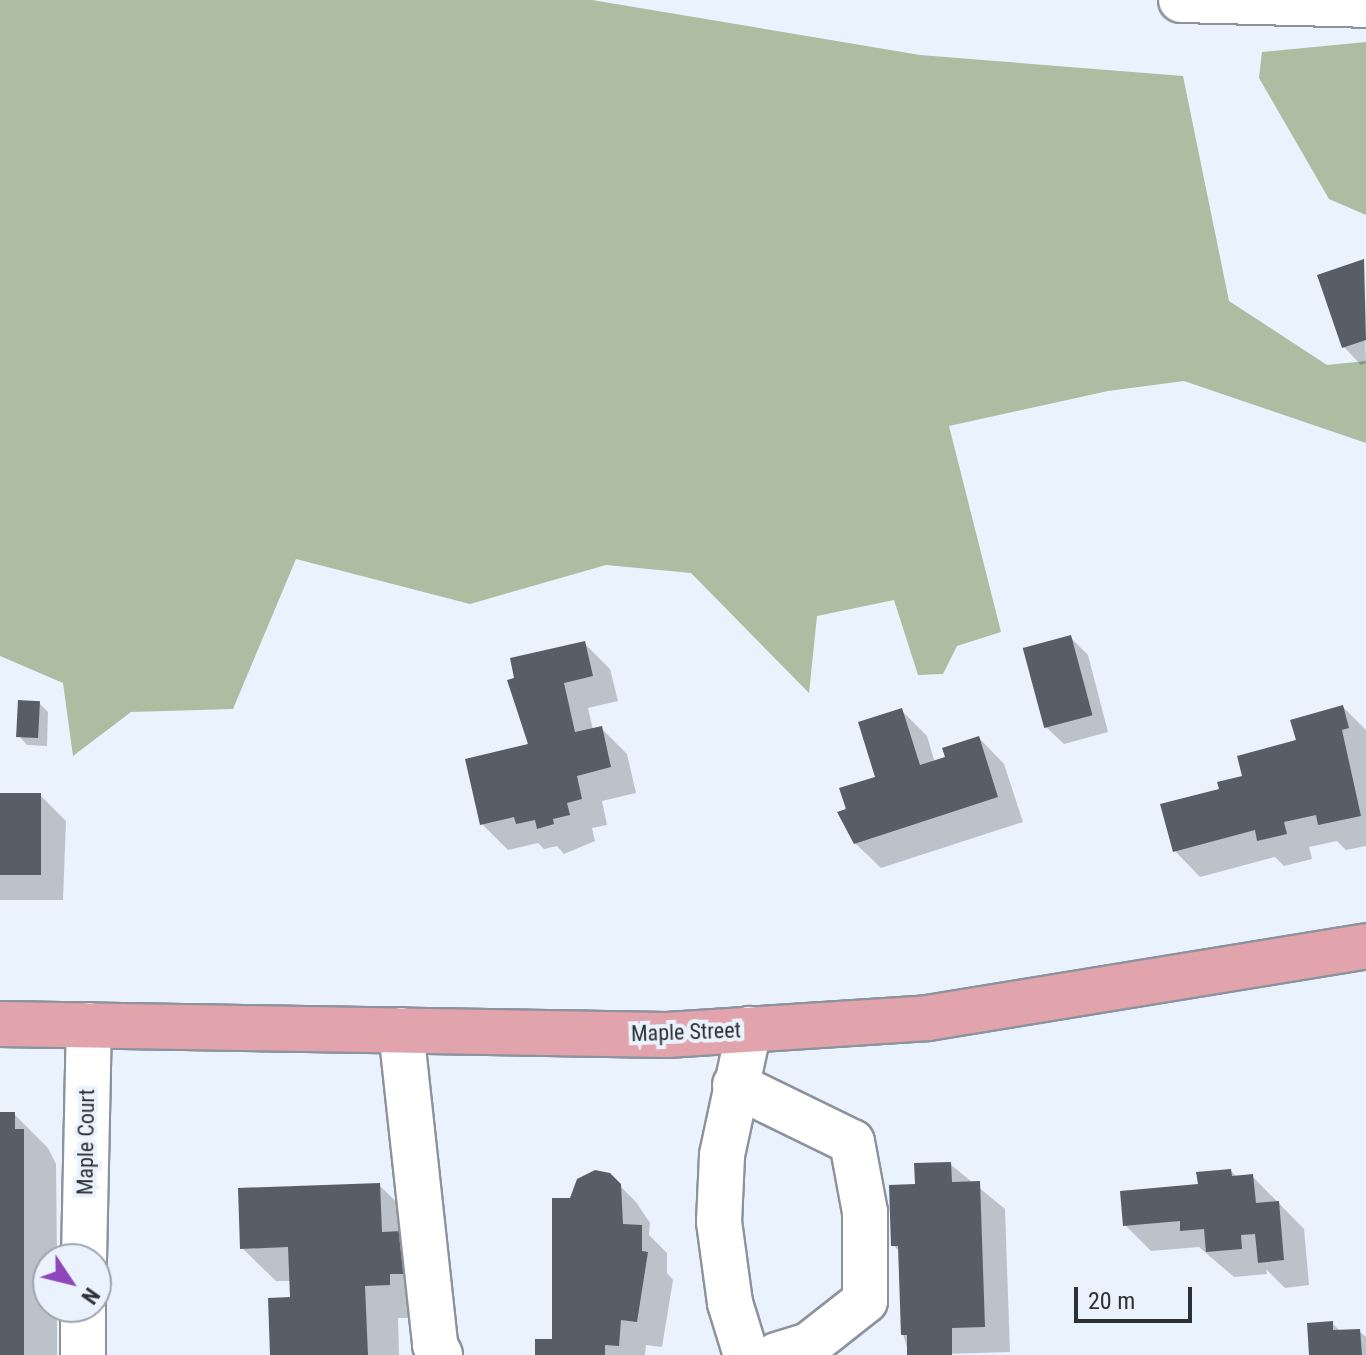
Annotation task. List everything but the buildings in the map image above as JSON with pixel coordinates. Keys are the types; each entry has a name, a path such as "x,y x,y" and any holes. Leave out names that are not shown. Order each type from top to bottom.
{"main road":[{"name":"Maple Street","path":"0,1024 667,1035 928,1018 1366,946"}],"street":[{"path":"1181,0 1366,5"},
{"name":"Maple Court","path":"84,1243 89,1025"},
{"path":"746,1355 730,1303 719,1222 722,1155 749,1029"},
{"path":"401,1030 437,1350"},
{"path":"735,1085 852,1142 865,1212 865,1301 809,1345 776,1355"},
{"path":"83,1323 83,1355"}],"green space":[{"path":"0,0 592,0 920,55 1183,76 1229,301 1327,365 1366,361 1366,443 1184,381 1108,391 949,426 1001,632 957,646 943,674 918,675 894,600 817,616 809,693 691,573 606,565 470,604 296,559 233,709 131,712 73,756 63,683 0,656"},
{"path":"1366,42 1366,215 1329,199 1259,78 1262,52"}]}
